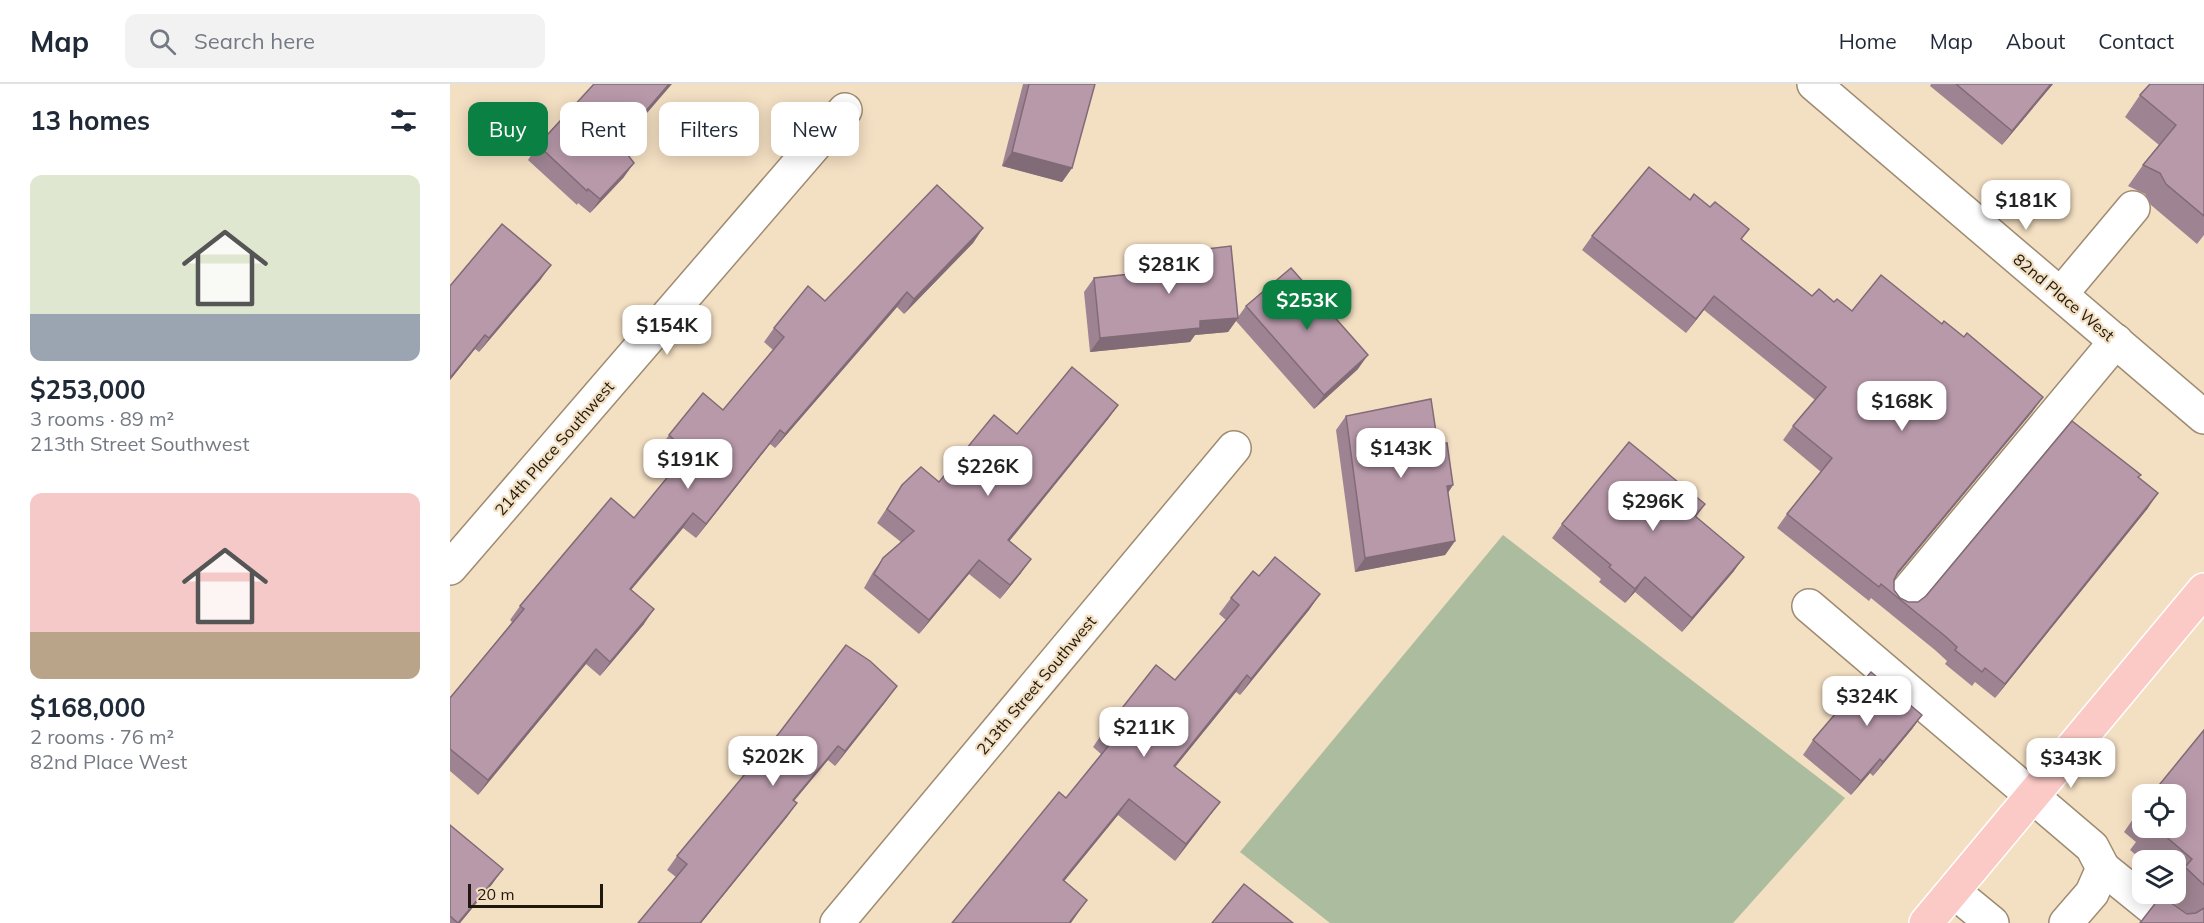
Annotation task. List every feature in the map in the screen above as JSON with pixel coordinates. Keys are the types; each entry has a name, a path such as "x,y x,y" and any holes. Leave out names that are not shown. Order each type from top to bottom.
{"main road":[{"path":"1926,923 2204,590"}],"street":[{"name":"82nd Place West","path":"1814,84 2204,417"},
{"name":"214th Place Southwest","path":"450,568 805,156"},
{"path":"2061,294 2133,208"},
{"path":"1902,598 2116,341"},
{"name":"213th Street Southwest","path":"837,923 1234,448"},
{"path":"1809,606 2032,795 2092,848 2103,868 2171,923"},
{"path":"2066,923 2092,893 2103,868"},
{"path":"1953,891 1992,923"}],"green space":[{"path":"1503,535 1845,798 1733,923 1330,923 1240,852"}],"building":[{"path":"594,84 669,84 647,110 647,102 577,102"},
{"path":"1029,84 1095,84 1072,168 1012,152"},
{"path":"1956,84 2051,84 2012,131"},
{"path":"2150,84 2204,84 2204,216 2166,184 2160,173 2143,165 2176,125 2140,95"},
{"path":"560,121 560,156 629,156 634,163 600,199 588,189 587,191 548,154 548,134"},
{"path":"1649,167 1690,200 1694,194 1710,207 1715,202 1749,229 1741,239 1812,296 1819,289 1834,302 1837,299 1852,311 1881,275 1942,324 1944,321 1964,337 1967,333 2043,397 1898,572 1894,580 1894,590 1900,598 1908,602 1918,602 1926,596 2072,421 2141,475 2138,477 2158,493 2005,684 1985,668 1982,672 1955,650 1957,647 1945,636 1881,584 1879,587 1787,514 1832,458 1793,426 1826,387 1714,296 1696,319 1592,236"},
{"path":"937,185 983,228 914,299 907,292 785,434 780,430 706,524 693,513 630,589 654,609 610,662 596,649 488,780 450,749 450,698 524,609 520,606 611,498 634,518 680,462 677,460 685,450 669,435 703,393 723,410 784,337 774,328 808,286 825,301"},
{"path":"502,224 551,265 489,338 485,335 450,378 450,286"},
{"path":"1231,246 1238,318 1200,321 1200,328 1100,338 1094,278 1167,270 1165,254"},
{"path":"1291,268 1368,355 1324,395 1246,306"},
{"path":"1072,367 1118,405 1008,540 1031,559 1010,585 979,560 929,620 874,574 883,558 914,531 887,509 902,485 921,467 939,482 994,415 1017,434"},
{"path":"1431,399 1438,445 1447,443 1453,485 1447,486 1455,541 1365,558 1346,416"},
{"path":"1629,442 1705,504 1695,516 1744,557 1692,618 1645,577 1635,589 1609,567 1611,565 1562,524"},
{"path":"1275,557 1320,594 1251,679 1247,675 1174,766 1220,802 1186,844 1129,799 1063,880 1087,900 1069,923 952,923 1059,792 1066,798 1114,739 1104,731 1156,665 1175,680 1239,605 1231,598 1253,571 1259,576"},
{"path":"846,645 870,661 897,686 845,751 838,746 793,800 797,803 700,923 638,923 687,864 677,856 780,732"},
{"path":"1871,672 1922,715 1883,762 1880,759 1861,781 1813,740"},
{"path":"2204,730 2204,885 2186,868 2192,859 2186,854 2186,850 2182,850 2168,838 2186,838 2186,784 2160,784"},
{"path":"450,825 503,869 458,923 450,916"},
{"path":"1244,884 1293,923 1212,923"},
{"path":"2155,904 2173,904 2187,914 2196,913 2204,908 2204,923 2140,923"}]}
